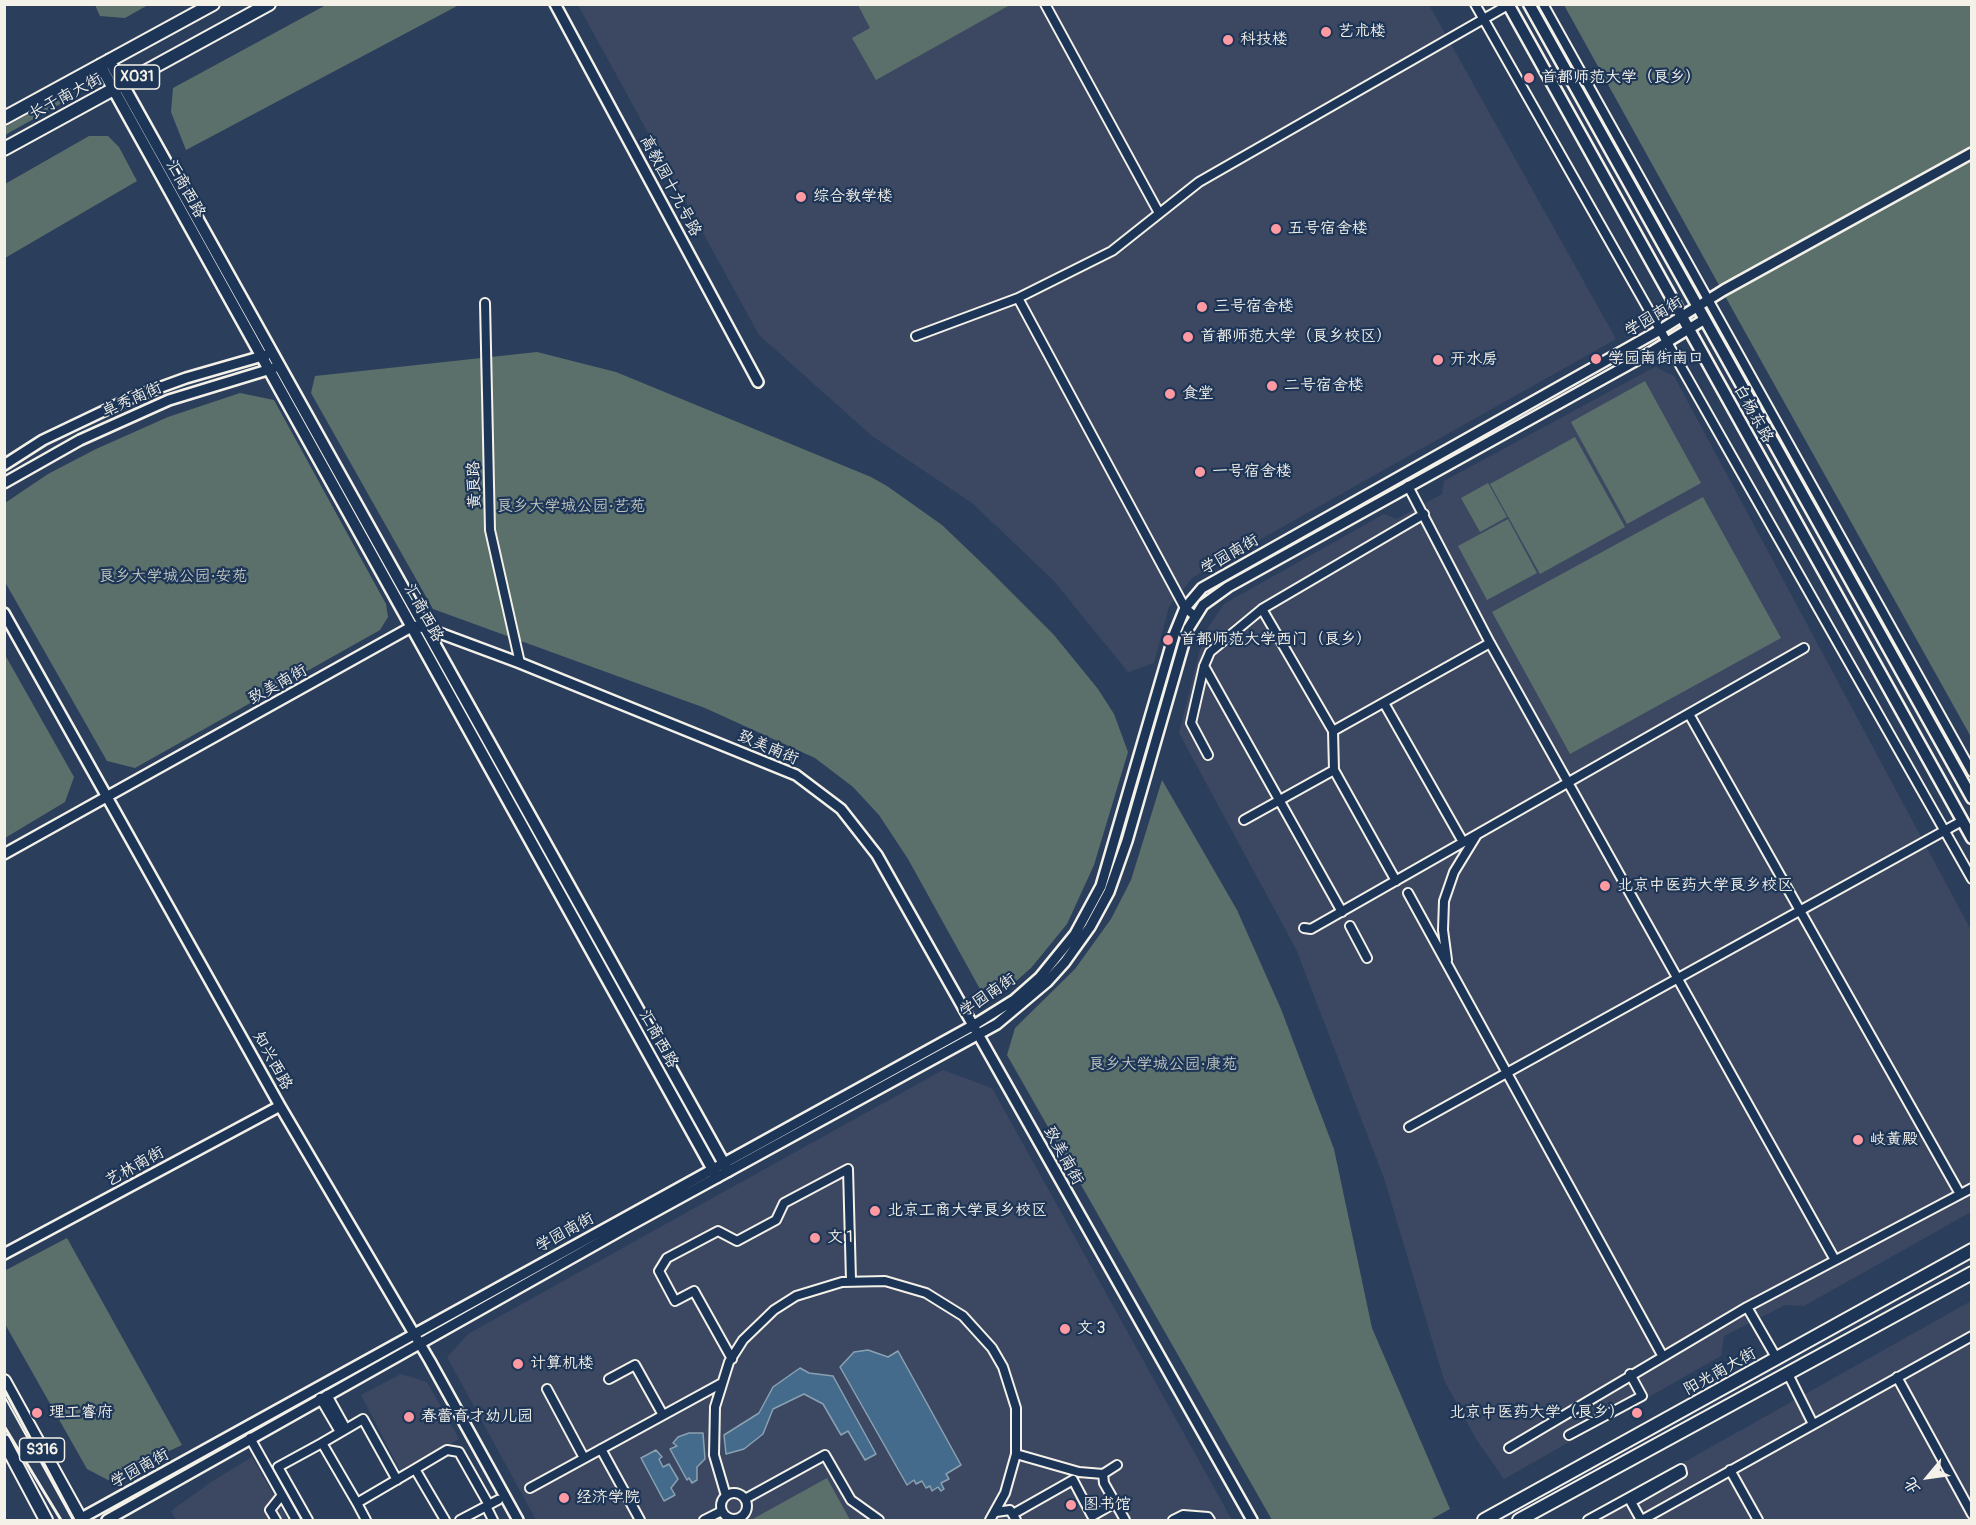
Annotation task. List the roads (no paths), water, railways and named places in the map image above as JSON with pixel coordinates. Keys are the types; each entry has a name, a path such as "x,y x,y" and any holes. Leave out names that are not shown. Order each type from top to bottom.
{"main road":[{"name":"长于南大街","path":"4,118 213,4"},
{"name":"长于南大街","path":"4,149 269,4"},
{"path":"1529,4 1971,798"},
{"name":"白杨东路","path":"1508,5 1971,838"},
{"name":"汇商西路","path":"104,63 262,355 715,1173"},
{"name":"汇商西路","path":"118,88 275,354 726,1168"},
{"name":"阳光南大街","path":"1484,1521 1971,1250"},
{"name":"阳光南大街","path":"1519,1521 1971,1273"},
{"name":"S316","path":"4,1381 80,1520"},
{"name":"S316","path":"4,1441 46,1521"}],"street":[{"name":"高教园十九号路","path":"555,4 758,382"},
{"path":"1045,4 1159,213"},
{"path":"1475,4 1971,879"},
{"path":"1543,4 1971,772"},
{"path":"916,336 1018,298 1112,251 1199,182 1508,5"},
{"name":"学园南街","path":"726,1168 974,1025 1014,1000 1040,977 1075,934 1101,886 1174,635 1185,608 1202,588 1682,318 1724,290 1971,153"},
{"path":"1018,298 1185,608 1195,616"},
{"name":"黄良路","path":"485,303 490,530 520,663"},
{"name":"学园南街","path":"80,1520 417,1339 715,1173 997,1024 1047,982 1080,944 1103,902 1127,841 1188,629 1203,604 1228,587 1705,319"},
{"name":"卓秀南街","path":"4,465 53,435 128,400 186,378 262,355 275,354"},
{"name":"卓秀南街","path":"4,483 80,440 169,400 270,368 281,367"},
{"path":"1408,486 1491,643 1835,1260"},
{"path":"1208,755 1191,723 1204,666 1210,652 1262,609 1424,514"},
{"path":"1262,609 1333,732 1334,770 1396,881"},
{"name":"知兴西路","path":"4,613 280,1106 417,1339 518,1521"},
{"name":"致美南街","path":"4,854 107,799 413,626 426,628 520,663 796,775 841,809 877,855 1252,1521"},
{"path":"1333,732 1491,643"},
{"path":"1304,928 1311,929 1342,912 1804,648"},
{"path":"1204,666 1342,912"},
{"path":"1384,704 1463,842"},
{"path":"1689,714 1960,1194"},
{"path":"1244,820 1334,770"},
{"path":"1409,1127 1962,821"},
{"path":"1447,965 1443,930 1444,901 1454,872 1476,835"},
{"path":"1408,893 1662,1355"},
{"path":"1350,926 1367,958"},
{"name":"艺林南街","path":"4,1254 280,1106"},
{"path":"732,1359 694,1291 675,1301 659,1271 667,1258 718,1231 738,1240 776,1220 784,1203 848,1169 851,1280"},
{"path":"1509,1448 1662,1355 1747,1307 1971,1188"},
{"path":"726,1496 718,1476 712,1431 714,1407 732,1359 758,1324 796,1296 851,1280 885,1281 926,1293 963,1316 978,1330 1003,1367 1011,1387 1018,1430 1016,1454 1013,1473 990,1521"},
{"path":"1747,1307 1777,1359"},
{"path":"1588,1521 1680,1468 1682,1473 1631,1502 1642,1521 1971,1336"},
{"name":"学园南街","path":"107,1521 324,1396 417,1339"},
{"path":"609,1379 635,1365 663,1415"},
{"path":"1787,1372 1813,1424"},
{"path":"1569,1435 1642,1396 1630,1374"},
{"path":"1897,1377 1971,1514"},
{"path":"531,1488 722,1383"},
{"path":"547,1389 584,1458"},
{"path":"324,1396 343,1431"},
{"path":"308,1521 278,1467 363,1419 397,1480"},
{"path":"250,1438 296,1521"},
{"path":"322,1443 366,1521"},
{"path":"601,1449 640,1521"},
{"path":"357,1503 447,1450 459,1452 493,1521"},
{"path":"1016,1454 1079,1472 1103,1474 1117,1465"},
{"path":"745,1499 825,1455 851,1500 879,1521"},
{"path":"415,1469 445,1521"},
{"path":"1730,1470 1758,1521"},
{"path":"1103,1474 1104,1483 1125,1521"},
{"path":"996,1512 1010,1510 1014,1517 1073,1480 1092,1516 1115,1503"},
{"path":"738,1494 745,1499 747,1508 740,1518 731,1519 722,1511 721,1503 726,1496 738,1494"},
{"path":"276,1521 270,1510 282,1495"},
{"path":"460,1521 498,1500"},
{"path":"704,1521 722,1511"},
{"path":"1098,1512 1102,1521"},
{"path":"1173,1521 1183,1515 1208,1517 1210,1521"}],"railway":[{"path":"4,1389 74,1520"},
{"path":"4,1426 61,1520"}],"place":[{"name":"艺术楼","path":"1326,32"},
{"name":"科技楼","path":"1228,40"},
{"name":"首都师范大学（良乡）","path":"1529,78"},
{"name":"综合教学楼","path":"801,197"},
{"name":"五号宿舍楼","path":"1276,229"},
{"name":"三号宿舍楼","path":"1202,307"},
{"name":"首都师范大学（良乡校区）","path":"1188,337"},
{"name":"学园南街南口","path":"1596,359"},
{"name":"开水房","path":"1438,360"},
{"name":"二号宿舍楼","path":"1272,386"},
{"name":"食堂","path":"1170,394"},
{"name":"一号宿舍楼","path":"1200,472"},
{"name":"首都师范大学西门（良乡）","path":"1168,640"},
{"name":"北京中医药大学良乡校区","path":"1605,886"},
{"name":"岐黄殿","path":"1858,1140"},
{"name":"北京工商大学良乡校区","path":"875,1211"},
{"name":"文 1","path":"815,1238"},
{"name":"文 3","path":"1065,1329"},
{"name":"计算机楼","path":"518,1364"},
{"name":"理工睿府","path":"37,1413"},
{"name":"北京中医药大学（良乡）","path":"1637,1413"},
{"name":"春蕾育才幼儿园","path":"409,1417"},
{"name":"经济学院","path":"564,1498"},
{"name":"图书馆","path":"1071,1505"}],"park label":[{"name":"良乡大学城公园·艺苑","path":"571,507"},
{"name":"良乡大学城公园·安苑","path":"173,577"},
{"name":"良乡大学城公园·康苑","path":"1163,1065"}]}
